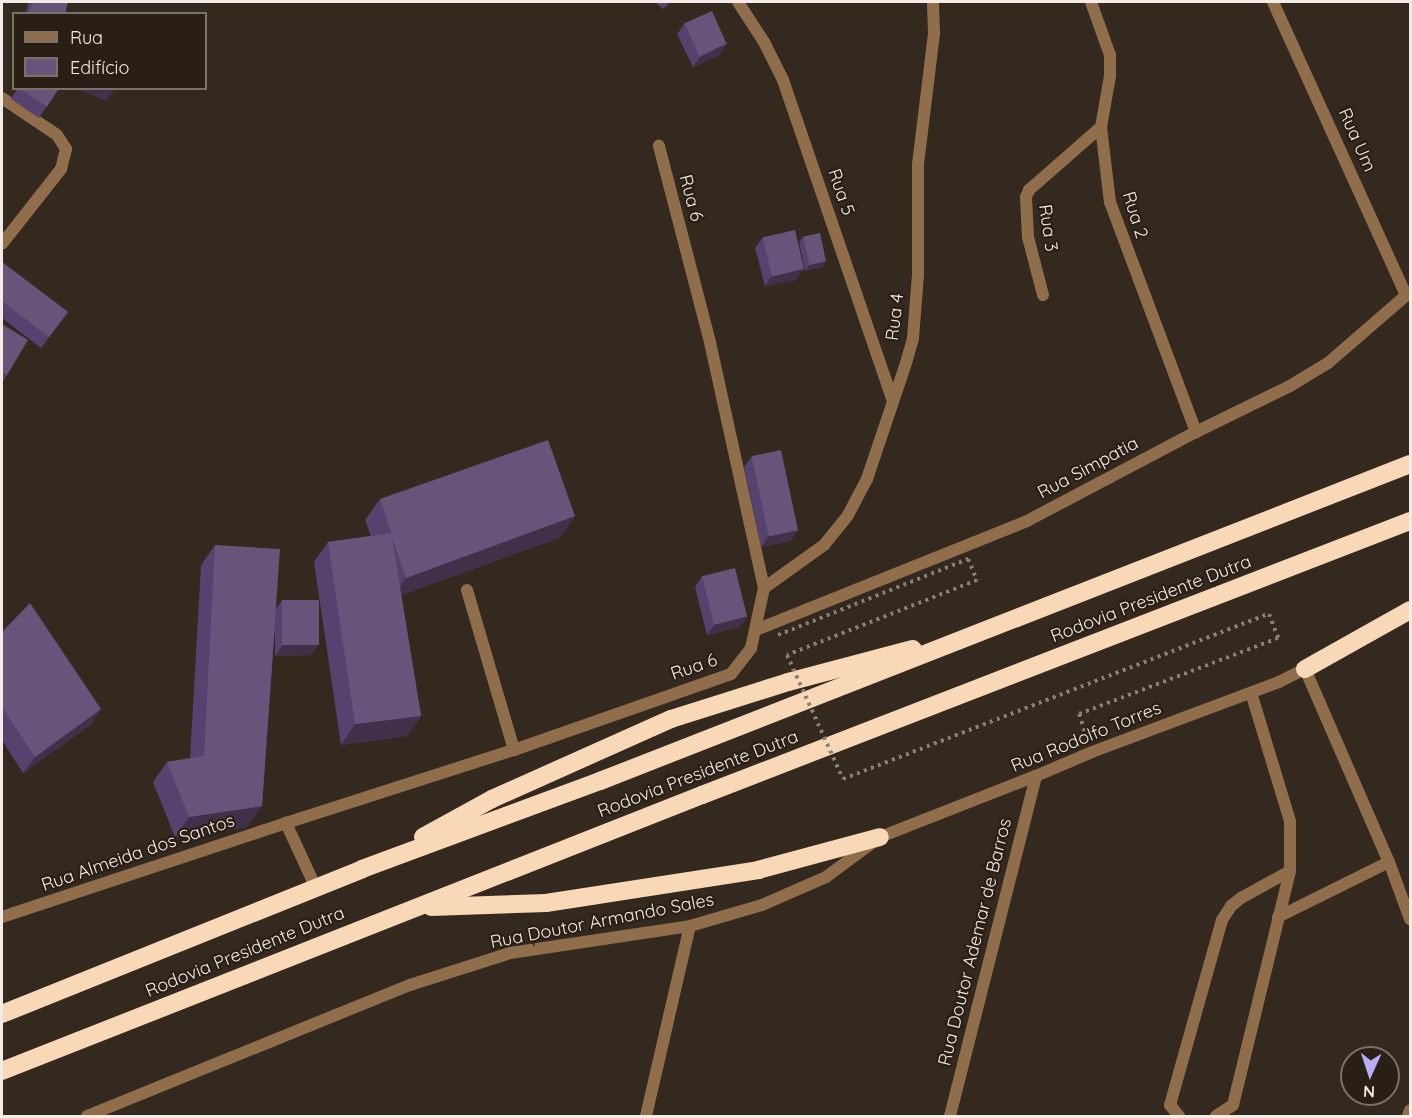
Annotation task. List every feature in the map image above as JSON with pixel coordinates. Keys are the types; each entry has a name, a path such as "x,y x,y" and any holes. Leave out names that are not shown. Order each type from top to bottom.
{"highway":[{"name":"Rodovia Presidente Dutra","path":"2,1014 362,869 600,781 1410,464"},
{"name":"Rodovia Presidente Dutra","path":"2,1071 1410,521"},
{"path":"1305,669 1410,610"},
{"path":"362,869 492,799 672,719 788,682 1002,625"},
{"path":"417,907 546,903 758,870 880,837"}],"street":[{"name":"Rua 5","path":"738,2 764,42 783,80 893,401"},
{"name":"Rua 4","path":"764,588 824,544 848,515 867,479 913,338 918,275 918,164 934,33 933,2"},
{"name":"Rua 2","path":"1091,2 1110,55 1110,76 1101,127 1114,215 1196,432"},
{"name":"Rua Um","path":"1273,2 1408,294"},
{"path":"2,98 57,135 66,150 61,169 2,244"},
{"name":"Rua 3","path":"1043,295 1028,237 1026,197 1029,190 1101,127"},
{"name":"Rua 6","path":"286,823 514,750 731,674 751,648 764,588 710,342 659,146"},
{"name":"Rua Simpatia","path":"756,630 1027,521 1196,432 1290,386 1328,363 1408,294"},
{"path":"467,590 514,750"},
{"path":"1305,669 1389,862 1410,919"},
{"name":"Rua Rodolfo Torres","path":"880,837 1092,752 1251,693 1305,669"},
{"path":"1216,1116 1233,1105 1290,871 1290,821 1251,693"},
{"name":"Rua Doutor Ademar de Barros","path":"950,1116 1036,776"},
{"path":"286,823 316,888"},
{"name":"Rua Almeida dos Santos","path":"2,917 286,823"},
{"name":"Rua Doutor Armando Sales","path":"87,1116 410,985 510,953 690,926 762,905 826,877 880,837"},
{"path":"1278,917 1389,862"},
{"path":"1179,1116 1170,1105 1222,920 1231,906 1242,898 1290,871"},
{"path":"646,1116 690,926"},
{"path":"1408,1116 1410,1110"}],"path":[{"path":"778,635 968,559 977,580 787,655 843,779 1269,614 1278,638 1079,714"}],"building":[{"path":"33,2 68,2 66,12 30,12"},
{"path":"712,11 727,44 699,56 685,23"},
{"path":"22,90 58,90 47,107"},
{"path":"795,230 804,269 772,276 763,237"},
{"path":"820,233 826,261 809,265 803,237"},
{"path":"2,262 68,312 49,337 2,301"},
{"path":"2,324 28,340 7,375 2,372"},
{"path":"548,440 575,516 406,578 392,537 421,716 355,724 328,542 391,533 380,499"},
{"path":"781,450 798,530 769,536 752,456"},
{"path":"215,545 280,549 262,806 189,817 167,762 204,756"},
{"path":"735,568 747,617 714,625 702,576"},
{"path":"282,600 319,600 319,645 282,645"},
{"path":"30,603 101,709 35,757 2,707 2,632"}]}
